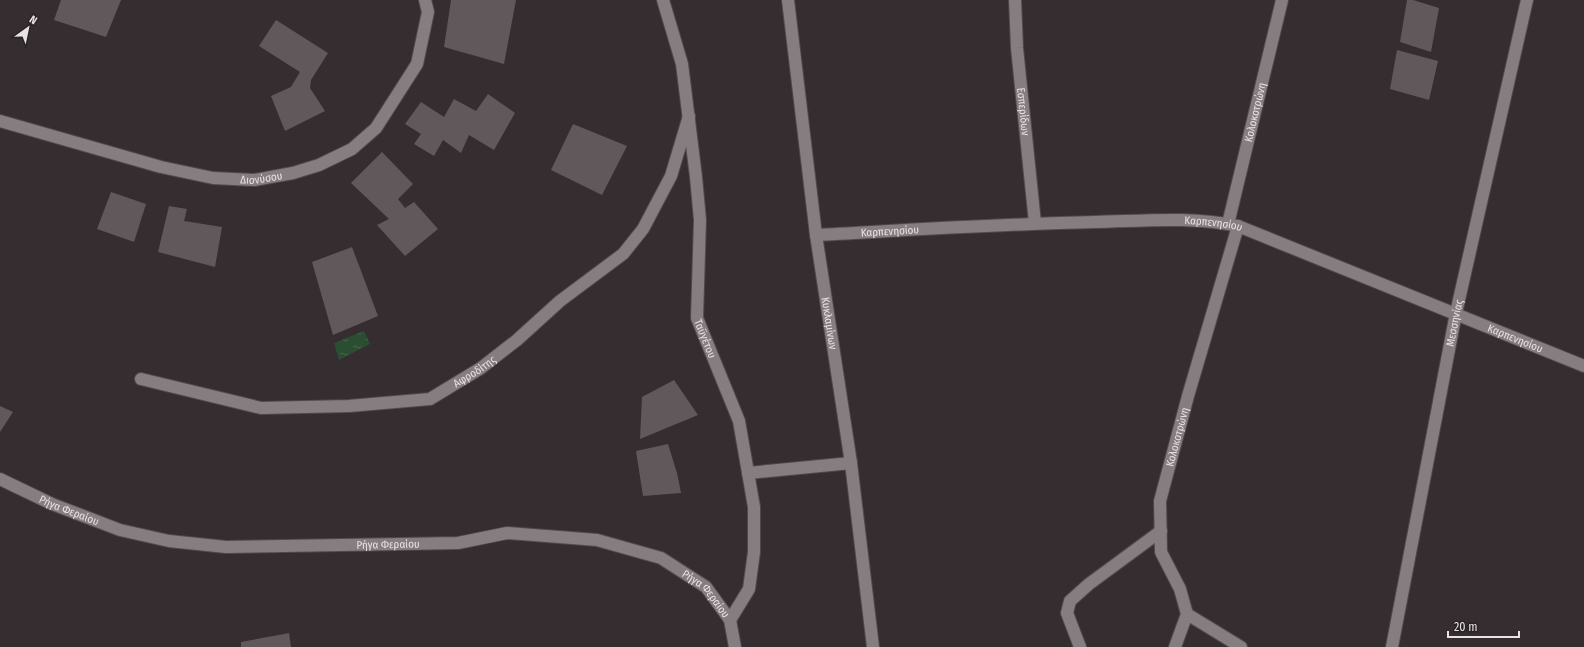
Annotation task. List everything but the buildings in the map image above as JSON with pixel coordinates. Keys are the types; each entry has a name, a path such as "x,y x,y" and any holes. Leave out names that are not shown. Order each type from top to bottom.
{"street":[{"name":"Διονύσου","path":"0,120 161,167 214,178 254,180 293,173 319,164 352,149 376,128 417,64 428,12 425,0"},
{"name":"Ταϋγέτου","path":"663,0 682,64 690,116 700,220 697,318 739,421 754,507 754,552 749,589 730,620"},
{"name":"Κυκλαμίνων","path":"788,0 816,235 852,463 873,647"},
{"name":"Εσπερίδων","path":"1015,0 1017,48 1035,224"},
{"name":"Κολοκοτρώνη","path":"1187,614 1180,589 1161,552 1160,501 1233,225 1282,0"},
{"name":"Μεσσηνίας","path":"1392,647 1456,313 1527,0"},
{"name":"Αφροδίτης","path":"141,379 261,408 349,406 430,399 482,368 517,340 560,301 623,254 643,228 671,176 690,116"},
{"name":"Καρπενησίου","path":"816,235 1035,224 1182,220 1233,225 1456,313 1584,366"},
{"path":"748,473 852,463"},
{"name":"Ρήγα Φεραίου","path":"0,479 52,504 113,527 169,541 226,547 321,547 458,543 507,533 597,540 661,558 706,587 730,620 735,647"},
{"path":"1080,647 1067,613 1070,601 1089,584 1160,531"},
{"path":"1175,647 1187,614 1241,647"}],"water":[{"path":"364,331 370,344 339,360 334,343"}]}
